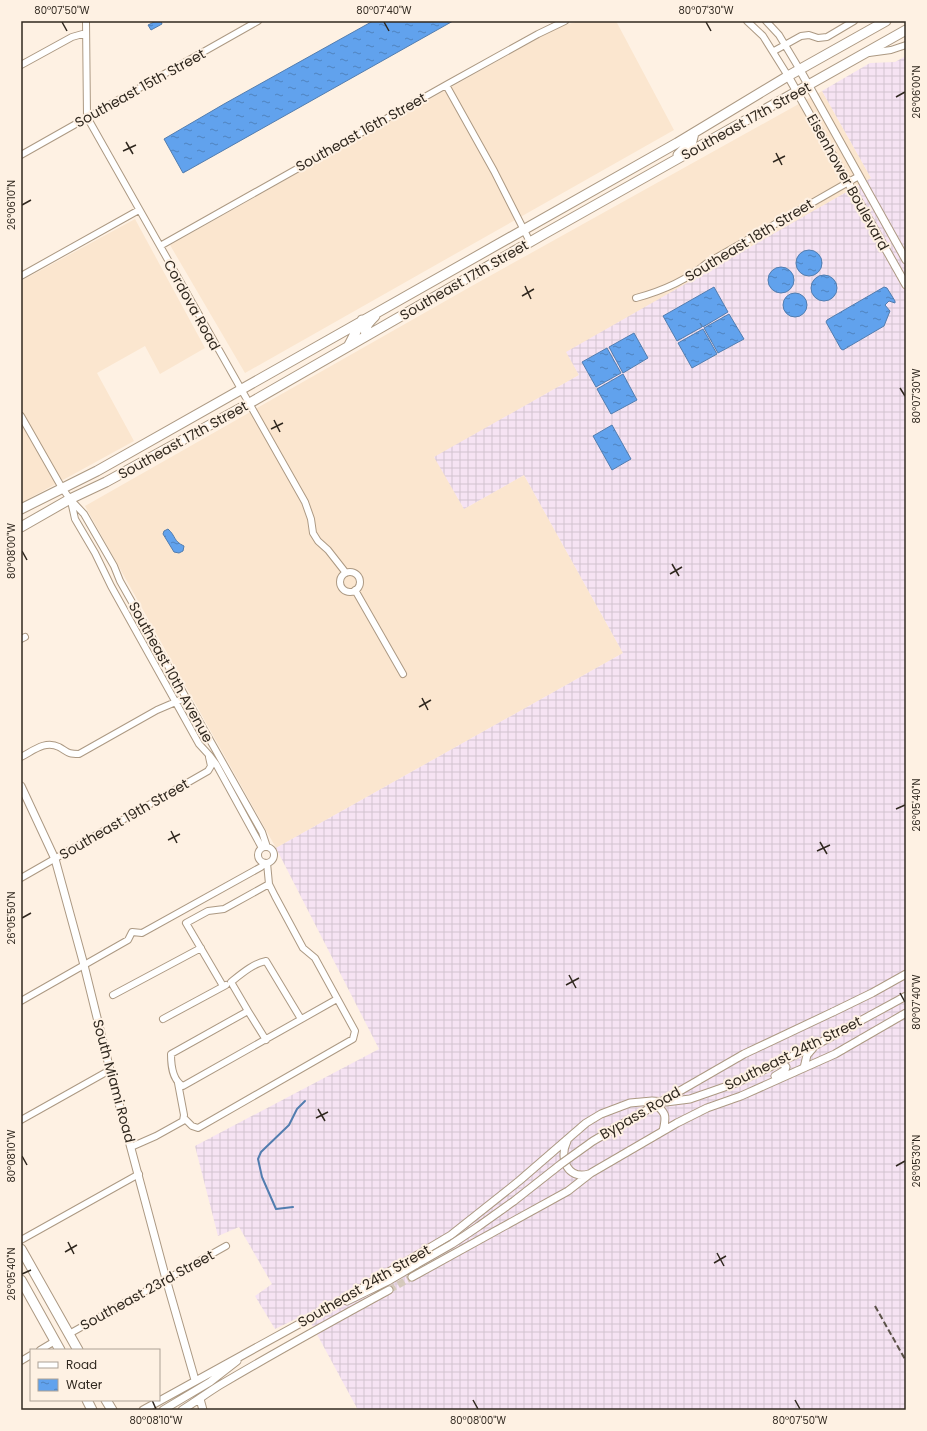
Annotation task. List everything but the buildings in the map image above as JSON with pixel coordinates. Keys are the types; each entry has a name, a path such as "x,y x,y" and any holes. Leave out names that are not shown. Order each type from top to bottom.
{"main road":[{"name":"Southeast 17th Street","path":"21,509 97,471 694,133 788,76 886,21"},
{"name":"Southeast 17th Street","path":"21,526 70,499 106,482 248,404 530,242 906,30"},
{"path":"666,166 687,147 692,141 694,133"},
{"path":"366,336 366,325 381,310"},
{"path":"348,346 362,320"},
{"path":"21,1249 23,1256 77,1349"},
{"path":"21,1280 59,1349"},
{"path":"88,1401 92,1410"},
{"path":"107,1401 112,1410"}],"street":[{"name":"Cordova Road","path":"86,21 87,118 305,502 311,519 313,533 318,541 328,550 346,573"},
{"name":"Southeast 15th Street","path":"21,155 258,21"},
{"name":"Southeast 16th Street","path":"160,246 446,85 542,32 565,21"},
{"name":"Eisenhower Boulevard","path":"747,21 763,36 774,51 906,285"},
{"name":"Eisenhower Boulevard","path":"766,21 779,35 809,85 906,260"},
{"path":"774,51 801,36 809,35 818,38 827,37 854,21"},
{"path":"21,65 72,37 86,33"},
{"path":"865,53 891,50 906,46"},
{"path":"446,85 494,171 530,242"},
{"name":"Southeast 18th Street","path":"636,298 652,294 684,280 707,263 859,176"},
{"path":"21,276 139,210"},
{"name":"Southeast 10th Avenue","path":"21,416 62,488 84,514 114,566 120,581 160,654 262,832 264,848"},
{"name":"Southeast 10th Avenue","path":"70,499 75,519 199,744 216,764 264,848 272,850 274,855 273,860 266,864"},
{"path":"353,572 359,577 360,584 355,590 347,591 341,586 341,579 346,573 353,572"},
{"path":"355,590 403,674"},
{"path":"151,658 160,654"},
{"path":"21,757 48,744 58,747 70,754 79,754 157,710 185,698"},
{"name":"Southeast 19th Street","path":"21,878 208,771 211,766 206,751"},
{"name":"South Miami Road","path":"21,786 55,859 166,1279 195,1380"},
{"name":"Southeast 10th Avenue","path":"264,848 258,852 258,858 261,862 266,864"},
{"path":"21,1000 128,940 132,932 142,933 266,864"},
{"name":"Southeast 10th Avenue","path":"184,1118 192,1126 198,1128 353,1039 355,1031 314,958 303,948 269,884 266,864"},
{"path":"223,986 186,923 208,911 224,909 269,884"},
{"path":"113,995 200,948"},
{"path":"163,1019 231,982 239,975 261,962 266,961 301,1019"},
{"name":"Bypass Road","path":"313,1332 390,1280 452,1244 479,1226 593,1141 744,1054 872,993 906,974"},
{"path":"231,982 266,1040"},
{"name":"Southeast 24th Street","path":"160,1400 330,1307 451,1235 519,1181 586,1123 601,1114 630,1103 676,1101 696,1097 736,1083 816,1045 906,996"},
{"path":"178,1083 183,1086 337,999"},
{"path":"132,1147 183,1121 184,1115 178,1083 174,1074 171,1060 171,1054 248,1011"},
{"name":"Southeast 24th Street","path":"412,1277 568,1191 591,1173 663,1131 707,1108 741,1096 835,1054 906,1013"},
{"path":"804,1068 807,1055 816,1045"},
{"path":"768,1084 773,1077 785,1070 786,1067 779,1063"},
{"path":"21,1120 110,1070"},
{"path":"652,1102 662,1109 665,1114 663,1131"},
{"path":"569,1138 564,1147 563,1153 563,1158 567,1167 576,1174 591,1173"},
{"path":"21,1240 139,1174"},
{"name":"Southeast 23rd Street","path":"69,1334 226,1246"},
{"name":"Bypass Road","path":"330,1307 352,1299 390,1280"},
{"name":"Southeast 24th Street","path":"182,1410 285,1348 389,1290"},
{"path":"272,1339 275,1346 285,1348"},
{"path":"42,1349 55,1341"},
{"path":"163,1410 210,1382 255,1348"},
{"path":"21,1361 30,1356"},
{"path":"200,1399 203,1410"},
{"name":"Southeast 24th Street","path":"143,1410 159,1401"}],"shaded area":[{"path":"579,21 616,21 674,130 245,373 170,245 558,27"},
{"path":"906,56 906,1410 358,1410 306,1314 275,1329 255,1296 272,1284 239,1227 218,1236 195,1146 379,1049 276,848 623,653 524,475 464,509 434,457 579,375 566,352 871,178 822,91 870,63 895,62"},
{"path":"822,91 871,178 567,352 579,375 435,457 464,509 524,475 623,653 276,848 85,506 470,287"},
{"path":"135,219 205,348 160,374 145,346 97,373 134,441 21,503 21,281"}],"water":[{"path":"156,21 161,21 162,24 151,30 148,25"},
{"path":"373,21 453,21 183,173 164,139"},
{"path":"809,250 818,254 822,263 818,272 809,276 800,272 796,263 800,254"},
{"path":"781,267 790,271 794,280 790,289 781,293 772,289 768,280 772,271"},
{"path":"824,275 833,279 837,288 833,297 824,301 815,297 811,288 815,279"},
{"path":"714,287 728,312 703,327 700,323 702,327 677,341 663,316"},
{"path":"884,287 887,288 895,303 889,301 885,305 890,311 884,326 843,350 841,349 826,322 827,320"},
{"path":"795,293 804,296 807,305 804,314 795,317 786,314 783,305 786,296"},
{"path":"729,314 744,339 718,353 704,328"},
{"path":"703,329 717,354 692,368 678,343"},
{"path":"634,333 648,358 623,373 609,347"},
{"path":"607,348 621,373 596,387 582,362"},
{"path":"623,374 637,400 611,414 597,389"},
{"path":"612,425 631,459 612,470 593,436"},
{"path":"168,529 176,540 184,546 183,551 179,553 174,552 163,534 164,531"}],"waterway":[{"path":"293,1207 276,1209 262,1177 258,1159 261,1152 289,1125 297,1109 305,1101"}],"tunnel":[{"path":"389,1290 412,1277"}],"railway":[{"path":"875,1306 906,1361"}]}
